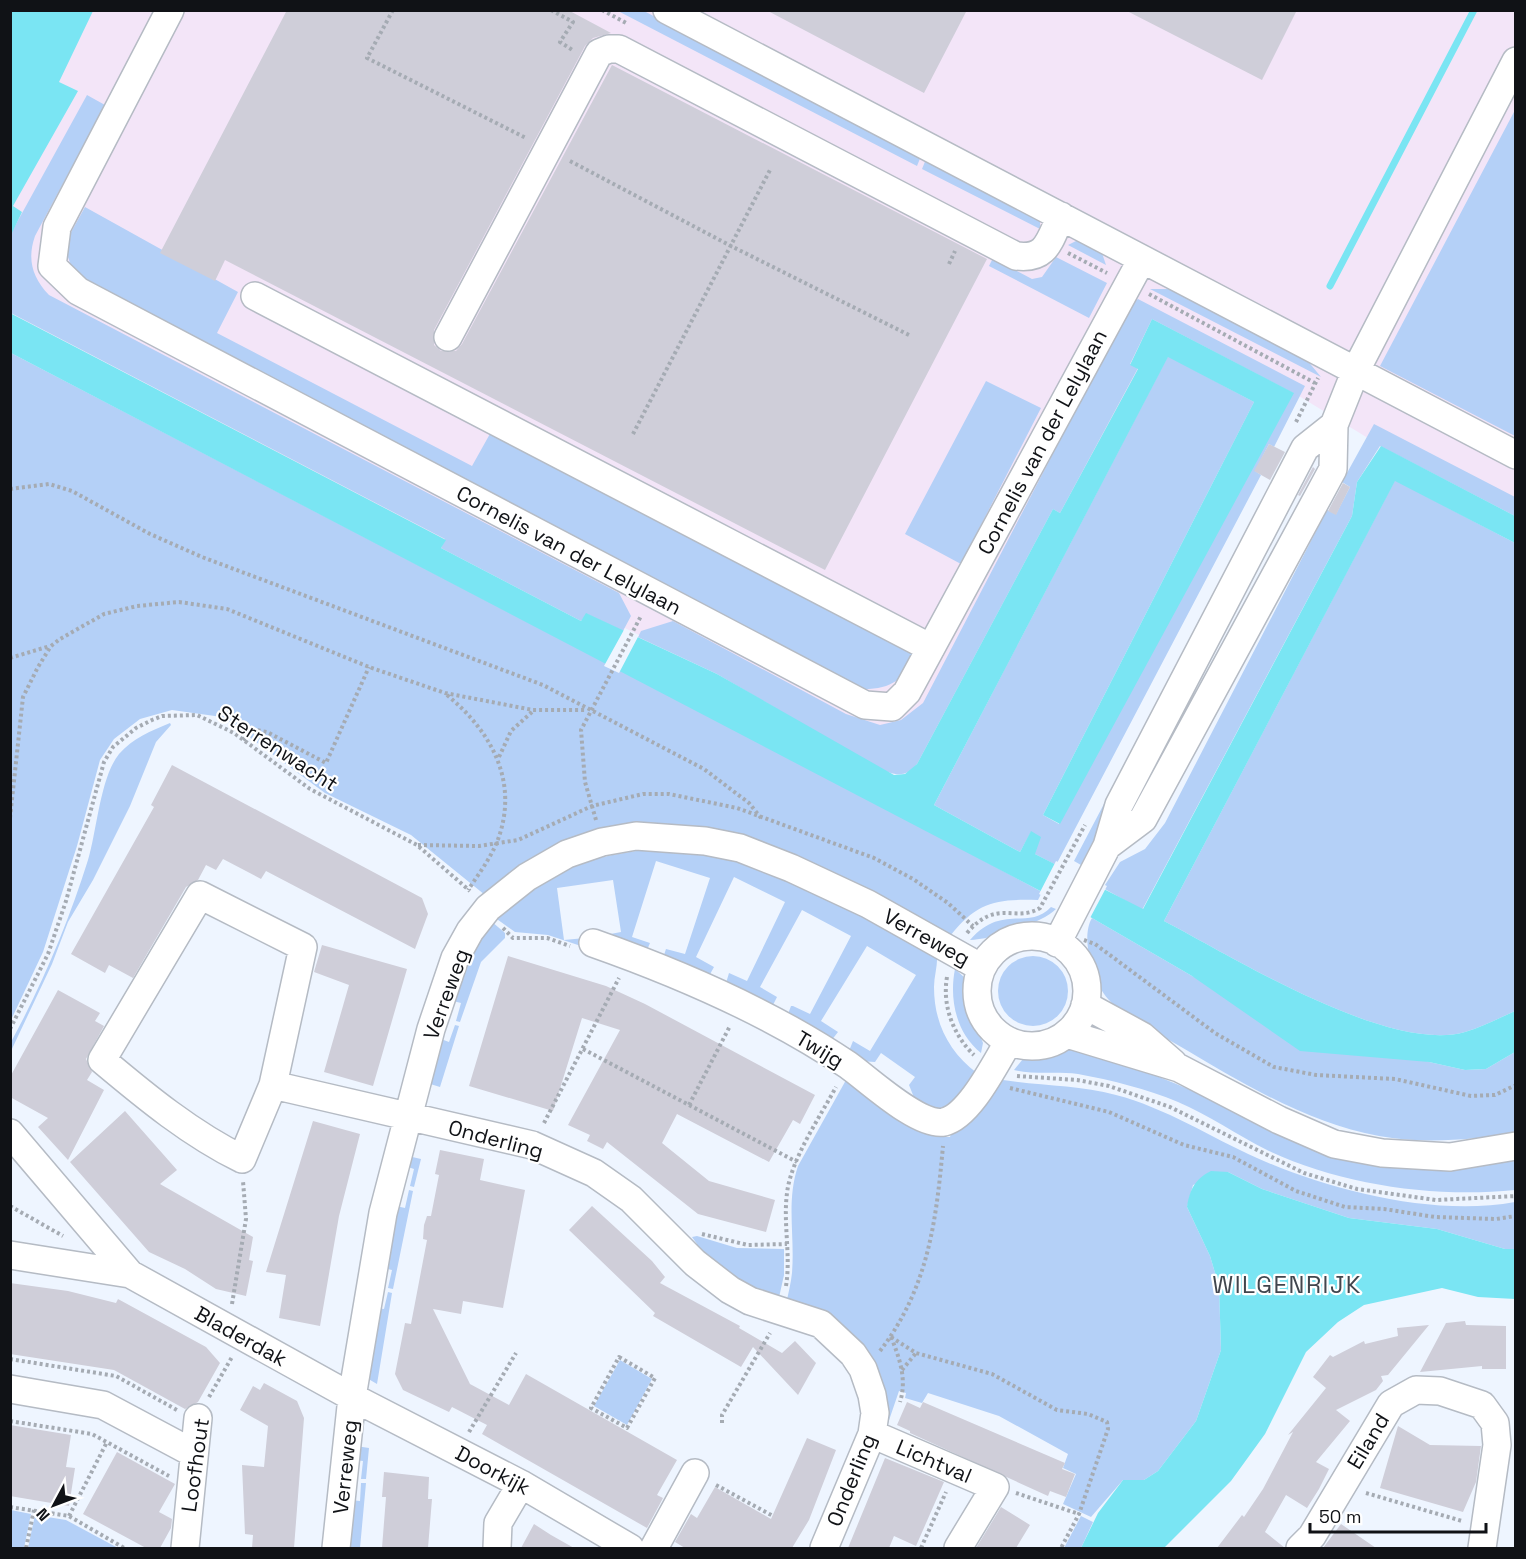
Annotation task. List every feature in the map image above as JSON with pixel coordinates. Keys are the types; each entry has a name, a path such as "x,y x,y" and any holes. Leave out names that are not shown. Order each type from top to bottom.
{"street":[{"name":"Cornelis van der Lelylaan","path":"170,10 57,227 52,266 78,291 865,705 892,707 907,692 1142,260"},
{"path":"667,10 1142,260 1329,355 1515,455"},
{"path":"448,338 599,53 609,49 620,49 1016,256 1032,258 1040,254 1061,216"},
{"path":"1064,930 1014,939 999,947 982,968 977,993 980,1010 989,1026 1009,1041 1035,1046 1052,1043 1067,1034 1079,1021 1085,1005 1087,987 1082,969 1072,954 1064,930 1107,846 1143,819 1333,469 1334,425 1356,370 1515,61"},
{"path":"255,296 931,648"},
{"name":"Verreweg","path":"336,1548 352,1397 383,1213 431,1029 455,958 470,931 488,908 537,872 567,854 602,842 636,836 705,842 740,848 791,868 868,904 982,968"},
{"path":"200,895 303,947 273,1085 242,1159 216,1146 139,1091 102,1060 200,895"},
{"name":"Twijg","path":"593,943 631,956 741,1006 847,1065 917,1116 932,1122 945,1122"},
{"path":"1085,1005 1142,1036 1179,1068"},
{"path":"1067,1034 1179,1068 1279,1120 1334,1144 1382,1153 1450,1157 1515,1146"},
{"path":"945,1122 962,1112 1009,1041"},
{"name":"Onderling","path":"273,1085 532,1145 594,1173 631,1199 712,1278 750,1301 821,1324 853,1354 863,1369 875,1413 872,1434 824,1548"},
{"name":"Bladerdak","path":"10,1133 130,1274"},
{"name":"Bladerdak","path":"10,1255 130,1274 352,1397"},
{"path":"10,1389 103,1405 193,1453"},
{"name":"Eiland","path":"1300,1548 1312,1536 1391,1404 1416,1390 1440,1391 1482,1405 1495,1423 1497,1445 1483,1538"},
{"name":"Doorkijk","path":"352,1397 520,1484 630,1548"},
{"name":"Loofhout","path":"185,1548 198,1418"},
{"name":"Lichtval","path":"872,1434 996,1487 958,1548"},
{"path":"654,1548 695,1473"},
{"path":"497,1548 498,1523 520,1484"}],"path":[{"path":"393,10 367,58 911,336"},
{"path":"633,434 770,170"},
{"path":"1294,425 1329,355"},
{"path":"10,489 49,484 72,491 150,534 202,557 543,685 704,769 749,803 761,818"},
{"path":"10,658 51,646 104,614 137,606 179,602 227,609 369,667 445,693 533,710 590,710"},
{"path":"602,842 585,782 582,730 590,710 634,627"},
{"path":"10,818 23,697 51,646"},
{"path":"243,740 256,730 267,732 326,763 369,667"},
{"path":"445,693 466,710 483,730 499,758 505,801 503,821 496,843 468,890"},
{"path":"499,758 511,731 533,710"},
{"name":"Sterrenwacht","path":"10,1029 48,954 66,901 98,776 113,747 136,728 162,716 197,715 217,723 310,789 417,845 488,908"},
{"path":"1045,902 1067,860"},
{"path":"1064,930 1095,944 1215,1033 1274,1067 1316,1076 1395,1079 1471,1096 1495,1095 1515,1085"},
{"path":"513,938 547,938 588,952 593,943"},
{"path":"532,1145 631,956"},
{"path":"689,1105 741,1006"},
{"path":"583,1049 797,1162"},
{"path":"722,1423 722,1415 772,1329 778,1310 788,1270 786,1195 790,1177 847,1065"},
{"path":"993,1068 1009,1075 1077,1080 1109,1086 1170,1107 1244,1146 1305,1173 1357,1189 1436,1200 1515,1196"},
{"path":"993,1068 1005,1087 1109,1112 1184,1145 1233,1157 1296,1191 1345,1207 1384,1209 1435,1217 1496,1220 1515,1216"},
{"path":"863,1369 891,1337 917,1290 930,1244 945,1122"},
{"path":"232,1309 246,1219 242,1159"},
{"path":"10,1206 63,1236"},
{"path":"667,1234 689,1232 748,1245 787,1244"},
{"path":"891,1337 916,1353 992,1374 1057,1410 1088,1414 1107,1422 1108,1429 1079,1514 1061,1548"},
{"path":"458,1452 516,1353"},
{"path":"902,1370 916,1353"},
{"name":"Loofhout","path":"198,1418 234,1354"},
{"path":"619,1357 655,1378 641,1403 627,1428 591,1408 619,1357"},
{"path":"600,1379 605,1382"},
{"path":"641,1403 647,1406"},
{"path":"10,1421 92,1434 190,1487"},
{"path":"69,1516 107,1442"},
{"path":"921,1548 956,1470"},
{"path":"695,1473 773,1516"},
{"name":"Lichtval","path":"996,1487 1079,1514"},
{"name":"Eiland","path":"1342,1487 1483,1538"},
{"path":"10,1507 69,1516 124,1548"},
{"path":"26,1548 34,1510"}],"shaded area":[{"path":"11,10 93,11 59,82 78,91 13,206 22,212 11,235"},
{"path":"19,11 1515,11 1515,516 1381,446 1294,393 917,764 587,614 11,313 10,49"},
{"path":"618,11 644,11 921,156 917,166"},
{"path":"87,95 105,105 35,236 31,252 35,274 49,295 619,593 631,616 623,631 587,614 581,621 441,548 445,539 11,313 10,235"},
{"path":"1515,110 1515,436 1380,366"},
{"path":"926,159 1035,216 1040,222 1040,229 922,169"},
{"path":"85,207 238,292 217,333 472,466 491,432 917,654 902,676 890,685 864,689 80,277 71,266 64,245"},
{"path":"1078,240 1102,253 1106,265 1068,245"},
{"path":"1056,257 1107,283 1089,318 989,266 993,258 1032,279 1042,277"},
{"path":"1150,289 1170,289 1307,360 1321,377"},
{"path":"1138,299 1305,386 1274,447 1269,444 1255,471 1261,475 1056,865 1035,854 1031,832 1020,852 934,805 1168,356 1254,402 1043,815 1059,824 1293,393 1152,319 1130,364 1138,368 1060,513 1053,509 917,764 904,774 894,774 878,768 717,674 638,637 641,631 673,621 846,714 880,725 901,720 923,703 1131,304"},
{"path":"10,313 446,540 441,548 581,621 586,613 717,674 894,775 905,774 917,764 1053,509 1060,513 1138,369 1130,365 1152,319 1294,393 1060,824 1043,815 1254,402 1168,357 934,805 1020,852 1031,831 1041,837 1035,854 1143,909 1352,516 1357,482 1381,446 1515,516 1515,543 1395,481 1164,921 1312,998 1355,1016 1396,1029 1433,1035 1465,1032 1515,1011 1515,1052 1486,1069 1465,1070 1429,1062 1300,1051 1192,976 1092,918 11,353"},
{"path":"11,353 921,827 1042,892 1038,900 1010,900 989,904 970,915 950,936 786,851 748,837 710,829 520,867 485,895 411,835 325,793 222,717 172,710 140,719 114,739 100,760 77,846 43,952 11,1020"},
{"path":"986,381 1041,408 961,564 905,534"},
{"path":"1374,424 1515,497 1515,516 1380,446 1357,482 1352,516 1142,910 1103,888 1120,862 1145,849 1165,823 1327,510 1336,514 1350,487 1342,482"},
{"path":"1395,480 1515,543 1515,1011 1465,1032 1433,1035 1396,1029 1355,1016 1270,978 1164,921"},
{"path":"1273,482 1278,484 1081,865 1074,861"},
{"path":"170,723 171,725 156,742 130,806 93,880 68,922 52,964 11,1051 11,1042 44,975 72,906 88,860 107,776 119,754 130,744"},
{"path":"652,849 675,849 760,864 937,954 934,987 937,1013 951,1046 958,1056 977,1073 970,1085 954,1102 941,1108 932,1107 915,1100 909,1085 915,1077 881,1053 875,1062 860,1061 849,1051 853,1041 870,1051 916,975 867,946 821,1021 838,1032 831,1041 788,1014 793,1006 810,1014 851,936 802,910 760,987 777,997 773,1005 726,983 729,973 747,981 785,902 734,877 696,957 714,967 709,976 667,961 664,955 666,949 685,954 710,878 656,861 632,937 650,943 647,950 605,935 621,932 613,880 557,888 564,940 585,938 587,948 548,935 515,932 494,917 530,888 567,869 607,856"},
{"path":"1051,907 1056,909 1028,925 990,937 970,940 993,923 1034,917 1043,914"},
{"path":"1092,918 1192,976 1429,1062 1465,1070 1486,1069 1515,1052 1515,1133 1447,1140 1413,1140 1379,1136 1325,1121 1274,1099 1140,1024 1115,1006 1097,982 1090,960 1087,936"},
{"path":"491,921 505,933 505,938 481,962 460,1022 456,1021 461,1003 453,1001 464,966"},
{"path":"1033,956 1046,959 1058,966 1065,978 1068,991 1065,1004 1058,1016 1046,1023 1033,1026 1020,1023 1008,1016 1001,1004 998,991 1001,978 1008,966 1020,959"},
{"path":"955,969 965,978 969,1008 983,1043 981,1053 966,1036 956,1015 953,992"},
{"path":"455,1025 459,1026 440,1087 427,1083 441,1039 449,1042"},
{"path":"1068,1050 1099,1051 1288,1135 1330,1151 1372,1163 1416,1170 1464,1169 1515,1159 1515,1190 1452,1192 1420,1190 1357,1180 1296,1162 1267,1150 1189,1107 1154,1093 1078,1074 1014,1070 1023,1059"},
{"path":"846,1080 940,1134 940,1137 950,1137 975,1118 1003,1080 1088,1089 1116,1095 1153,1107 1239,1150 1286,1170 1350,1190 1384,1198 1451,1206 1484,1206 1515,1202 1515,1249 1505,1249 1437,1229 1349,1218 1262,1189 1228,1172 1193,1185 1187,1207 1210,1256 1219,1286 1221,1350 1196,1421 1158,1471 1144,1480 1123,1480 1091,1517 1063,1504 1076,1474 1063,1468 1068,1454 999,1416 928,1393 922,1403 905,1398 906,1393 899,1391 886,1429 877,1389 786,1305 793,1259 792,1193 794,1179 798,1166"},
{"path":"408,1156 421,1159 414,1187 410,1186 414,1169 405,1166"},
{"path":"1211,1171 1228,1172 1262,1189 1349,1218 1437,1229 1505,1249 1515,1249 1515,1299 1478,1297 1442,1288 1364,1305 1338,1322 1306,1352 1265,1434 1231,1481 1164,1548 1081,1548 1098,1513 1123,1480 1144,1480 1158,1471 1196,1421 1221,1350 1219,1286 1210,1256 1187,1207 1194,1185"},
{"path":"409,1190 413,1191 393,1289 388,1288 392,1270 383,1268 396,1206 405,1208"},
{"path":"697,1236 737,1248 784,1249 784,1275 778,1302 690,1250 697,1244 692,1237"},
{"path":"388,1292 392,1293 377,1384 365,1377 376,1308 384,1309"},
{"path":"620,1360 652,1379 627,1425 594,1406"},
{"path":"356,1446 369,1448 366,1479 361,1479 363,1461 355,1460"},
{"path":"361,1483 366,1483 360,1548 346,1548 351,1500 360,1501"},
{"path":"11,1510 31,1514 24,1548 11,1548"},
{"path":"35,1515 66,1520 118,1548 28,1548"},
{"path":"1081,1516 1093,1522 1081,1548 1064,1548"}],"pier":[{"path":"625,628 639,635 619,673 604,666"},
{"path":"1056,861 1107,886 1089,920 1039,894"}],"building":[{"path":"287,10 568,10 611,33 593,38 585,46 434,330 434,345 441,351 456,351 462,344 612,65 987,259 825,570 225,260 215,281 160,253"},
{"path":"766,10 967,10 924,93"},
{"path":"1125,10 1297,10 1262,80"},
{"path":"1269,444 1285,452 1270,480 1254,471"},
{"path":"1313,467 1315,469 1300,496 1298,495"},
{"path":"1343,483 1350,487 1336,515 1328,511"},
{"path":"172,765 422,898 428,914 415,949 266,871 261,879 223,859 216,870 206,865 198,880 186,887 133,978 109,965 105,973 71,954 154,807 151,805"},
{"path":"322,945 407,969 373,1086 324,1072 349,985 314,972"},
{"path":"508,956 606,986 645,1004 815,1095 800,1124 793,1120 769,1162 677,1114 662,1143 709,1181 775,1200 766,1232 698,1214 607,1142 603,1149 587,1141 590,1135 568,1125 620,1030 582,1018 553,1111 469,1086"},
{"path":"58,990 100,1013 95,1021 104,1026 86,1059 92,1072 87,1080 104,1090 68,1160 38,1127 48,1118 10,1097 10,1077"},
{"path":"125,1111 177,1170 160,1184 253,1237 249,1260 253,1261 246,1296 216,1289 185,1269 149,1252 70,1162"},
{"path":"313,1121 360,1134 339,1216 320,1326 279,1318 286,1275 266,1272"},
{"path":"440,1150 484,1159 480,1180 525,1190 503,1308 463,1301 461,1314 433,1309 470,1384 509,1405 526,1374 677,1460 657,1495 663,1498 647,1528 482,1434 487,1425 452,1407 449,1412 403,1390 395,1374 405,1323 411,1324 427,1240 423,1239 424,1225 427,1216 431,1216 439,1175 435,1174"},
{"path":"592,1206 652,1261 665,1277 660,1283 740,1326 739,1328 782,1353 795,1341 816,1363 798,1395 753,1347 741,1367 653,1316 655,1313 569,1230"},
{"path":"10,1283 68,1291 116,1303 118,1299 206,1347 220,1363 198,1402 185,1409 114,1370 10,1354"},
{"path":"1465,1321 1466,1325 1506,1326 1506,1369 1482,1369 1482,1366 1420,1372 1446,1323"},
{"path":"1429,1325 1388,1375 1381,1376 1383,1381 1376,1390 1336,1410 1350,1421 1316,1462 1329,1469 1319,1489 1307,1508 1286,1495 1265,1532 1285,1548 1217,1548 1242,1515 1244,1517 1263,1489 1293,1432 1288,1435 1326,1388 1313,1377 1330,1355 1333,1357 1364,1341 1365,1344 1398,1336 1397,1328"},
{"path":"264,1383 297,1401 304,1418 294,1548 252,1548 253,1535 245,1534 242,1465 264,1467 268,1426 240,1410 253,1386 260,1390"},
{"path":"907,1402 920,1408 923,1402 1065,1463 1062,1469 1075,1474 1066,1497 1050,1491 1048,1496 910,1433 897,1425"},
{"path":"10,1425 71,1435 66,1467 75,1468 69,1506 10,1496"},
{"path":"1398,1426 1430,1445 1481,1446 1476,1482 1463,1512 1380,1488"},
{"path":"807,1438 836,1450 809,1520 792,1548 685,1548 675,1542 691,1514 697,1518 715,1487 771,1519"},
{"path":"117,1452 175,1484 159,1512 172,1519 171,1528 160,1548 146,1548 83,1514"},
{"path":"885,1458 944,1482 916,1546 894,1536 889,1548 848,1548"},
{"path":"384,1472 429,1477 428,1499 432,1499 428,1548 382,1548 386,1497 382,1497"},
{"path":"1001,1507 1030,1525 1016,1548 976,1548"},
{"path":"534,1524 551,1535 574,1548 521,1548"},
{"path":"1341,1524 1376,1548 1323,1548"}],"waterway":[{"path":"1330,286 1474,10"}],"district":[{"name":"WILGENRIJK","path":"1287,1284"}]}
